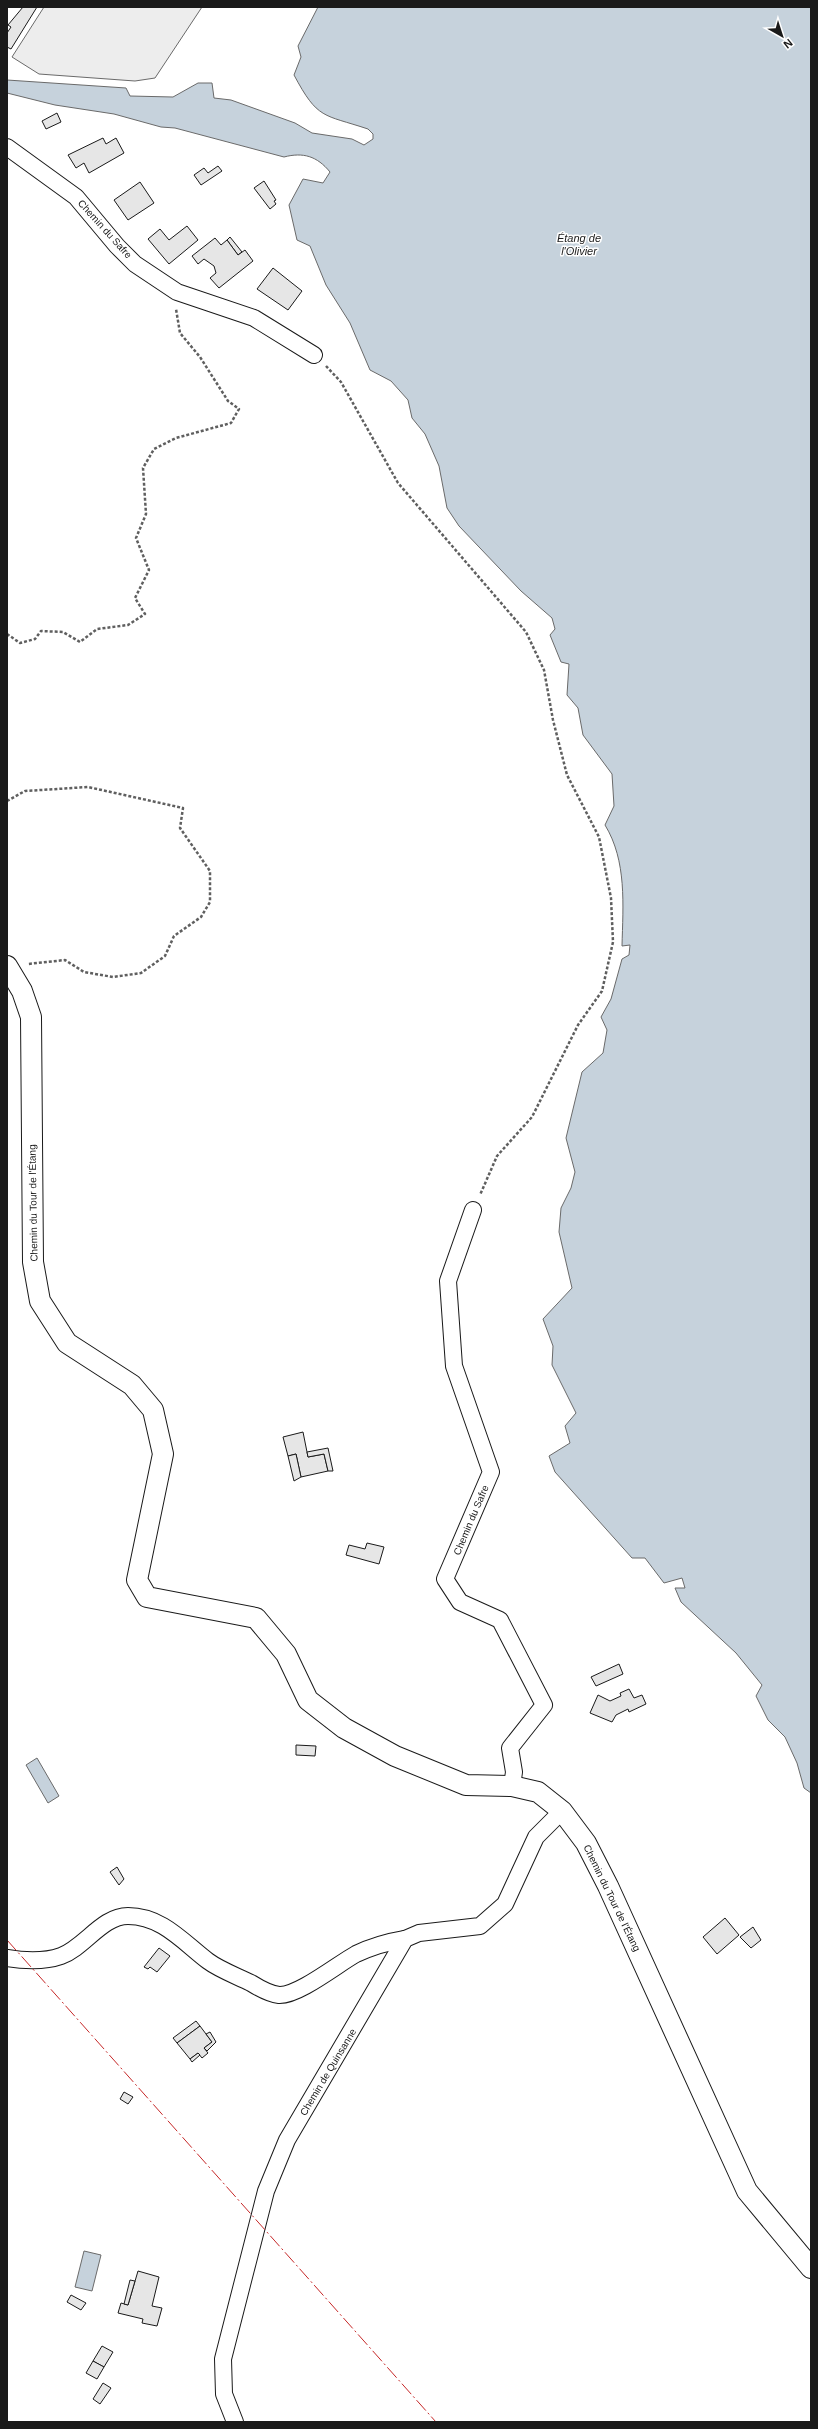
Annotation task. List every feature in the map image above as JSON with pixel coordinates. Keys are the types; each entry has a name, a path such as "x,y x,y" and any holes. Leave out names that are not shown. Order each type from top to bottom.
{"street":[{"name":"Chemin du Safre","path":"7,147 76,197 117,246 135,264 177,292 254,318 314,355"},
{"name":"Chemin du Tour de l'Étang","path":"8,967 22,991 31,1017 33,1262 40,1301 67,1343 132,1385 153,1410 160,1437 163,1454 137,1580 147,1596 256,1618 286,1654 308,1700 344,1728 395,1756 466,1785 512,1786 538,1792 562,1811 586,1843 608,1886 747,2191 811,2268"},
{"name":"Chemin du Safre","path":"473,1210 448,1281 454,1366 491,1472 445,1579 460,1602 500,1620 544,1705 510,1748 514,1772 512,1786"},
{"path":"7,1958 30,1961 61,1956 91,1937 108,1922 127,1916 150,1918 174,1932 209,1962 264,1990 280,1995 299,1989 355,1955 381,1943 405,1939 419,1933 480,1926 505,1904 536,1837 562,1811"},
{"name":"Chemin de Quinsanne","path":"235,2422 224,2394 223,2359 266,2191 287,2140 405,1939"}],"path":[{"path":"7,634 20,643 35,639 41,631 63,632 80,642 97,629 128,624 144,614 135,598 149,570 136,538 146,514 143,468 154,449 176,438 231,423 239,409 228,401 200,357 180,333 176,307 177,292"},
{"path":"314,355 341,382 398,483 526,632 544,670 553,720 568,775 599,837 611,898 613,942 602,990 578,1025 532,1117 497,1156 473,1210"},
{"path":"7,801 25,791 88,787 183,808 180,828 210,871 210,902 201,917 174,936 165,956 140,974 113,977 84,972 65,960 8,967"}],"shaded area":[{"path":"44,7 202,7 155,78 135,81 39,74 12,57"}],"water":[{"name":"Étang de l'Olivier","path":"318,7 811,7 811,1793 804,1788 797,1763 785,1737 768,1720 756,1696 762,1685 736,1653 681,1602 675,1588 685,1588 682,1578 664,1583 645,1558 632,1558 555,1472 549,1456 570,1443 565,1426 576,1413 552,1365 553,1346 543,1319 572,1288 559,1232 561,1208 571,1188 575,1172 566,1138 582,1072 603,1053 607,1030 601,1017 611,999 622,959 629,955 630,945 622,946 623,899 620,868 617,853 605,825 614,806 612,774 583,735 578,708 567,695 569,664 561,662 550,635 555,629 552,618 521,591 459,526 447,508 439,466 425,434 412,418 408,400 391,381 370,370 350,323 326,285 310,246 297,240 289,205 303,179 323,183 330,172 320,162 303,155 284,157 175,128 161,127 114,114 55,105 7,93 7,80 126,88 130,96 173,97 198,83 212,83 214,98 231,100 295,123 312,133 352,139 364,145 373,139 373,134 368,129 331,117 316,108 302,90 294,75 301,57 298,46"},
{"path":"37,1758 59,1796 48,1803 26,1765"},
{"path":"84,2251 101,2255 92,2291 75,2287"}],"building":[{"path":"23,7 37,7 11,49 7,47 7,33 11,27 8,25"},
{"path":"57,113 61,122 46,129 42,121"},
{"path":"103,138 106,144 116,138 124,153 89,173 84,163 76,168 68,155"},
{"path":"218,166 222,171 201,185 194,175 204,168 208,173"},
{"path":"264,181 276,200 274,201 276,204 270,209 254,188"},
{"path":"140,182 154,203 128,220 114,200"},
{"path":"187,226 198,240 169,264 148,239 160,229 169,240"},
{"path":"230,237 242,252 238,255 227,240"},
{"path":"215,238 221,245 227,240 238,255 245,250 253,261 219,288 210,278 216,273 214,266 204,259 198,264 192,256"},
{"path":"273,268 302,291 288,310 257,289"},
{"path":"303,1432 308,1457 324,1454 328,1471 301,1477 296,1454 288,1456 283,1437"},
{"path":"328,1448 333,1471 328,1471 324,1454 308,1457 307,1452"},
{"path":"296,1454 301,1477 294,1481 288,1456"},
{"path":"367,1543 384,1547 379,1564 346,1555 349,1545 365,1549"},
{"path":"619,1664 623,1674 596,1686 591,1677"},
{"path":"629,1689 634,1698 642,1695 646,1704 629,1712 628,1709 616,1715 612,1722 590,1713 598,1695 610,1701 621,1696 620,1693"},
{"path":"296,1745 316,1746 315,1756 296,1755"},
{"path":"117,1867 124,1879 119,1885 110,1872"},
{"path":"725,1918 739,1935 717,1954 703,1937"},
{"path":"753,1927 761,1940 751,1948 740,1937"},
{"path":"159,1948 170,1956 157,1972 150,1967 148,1969 144,1967"},
{"path":"196,2021 200,2026 177,2043 173,2038"},
{"path":"200,2026 212,2042 204,2048 208,2053 202,2058 198,2053 190,2059 177,2043"},
{"path":"210,2032 216,2042 207,2051 204,2048 212,2042 206,2034"},
{"path":"198,2053 200,2055 192,2062 190,2059"},
{"path":"124,2092 133,2097 128,2104 120,2099"},
{"path":"138,2271 159,2277 152,2306 162,2308 157,2326 142,2323 143,2319 118,2313 121,2303 128,2305"},
{"path":"130,2280 135,2281 128,2305 124,2304"},
{"path":"71,2295 86,2303 81,2310 67,2302"},
{"path":"102,2346 113,2352 104,2367 93,2361"},
{"path":"93,2361 104,2367 97,2379 86,2373"},
{"path":"103,2383 111,2388 100,2404 93,2399"}],"power":[{"path":"7,1940 436,2422"}]}
